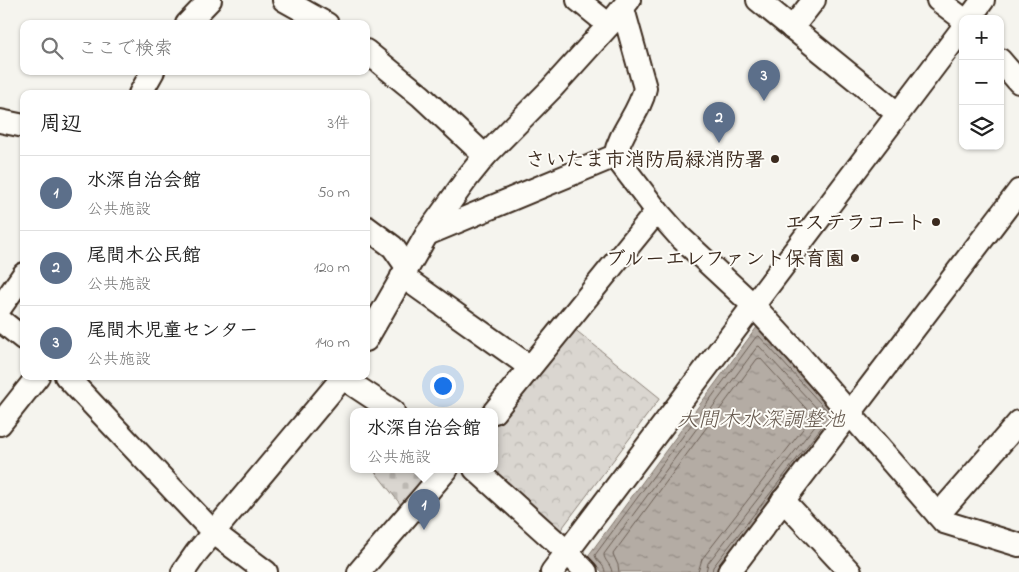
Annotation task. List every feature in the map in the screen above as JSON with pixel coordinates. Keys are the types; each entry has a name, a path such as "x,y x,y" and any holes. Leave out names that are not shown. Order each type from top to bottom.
{"street":[{"path":"191,20 210,0"},
{"path":"284,0 322,13"},
{"path":"578,0 620,12"},
{"path":"758,0 898,113"},
{"path":"792,28 814,0"},
{"path":"938,0 959,16"},
{"path":"972,15 983,0"},
{"path":"620,12 645,88 643,100 617,146 615,156 656,210 692,250 753,305 944,522 1019,545"},
{"path":"370,333 427,234 485,156 552,88 620,12"},
{"path":"552,572 959,33"},
{"path":"370,54 421,96 485,156"},
{"path":"1004,65 1019,82"},
{"path":"142,90 151,75"},
{"path":"0,121 20,125"},
{"path":"427,234 615,156"},
{"path":"729,572 1019,191"},
{"path":"497,408 656,210"},
{"path":"370,230 393,247 405,271 530,367"},
{"path":"0,308 20,280"},
{"path":"0,320 20,336"},
{"path":"0,424 35,380"},
{"path":"70,380 213,532 266,572"},
{"path":"183,572 213,532 341,380"},
{"path":"348,380 389,408"},
{"path":"938,515 1019,422"},
{"path":"359,572 444,473"},
{"path":"479,473 567,552 586,572"},
{"path":"782,500 850,572"}],"green space":[{"path":"573,328 660,398 560,531 491,473 498,473 498,418"},
{"path":"376,473 429,473 401,505"}],"water":[{"name":"大間木水深調整池","path":"757,327 838,414 715,572 602,572 588,556"}],"place":[{"name":"尾間木児童センター","path":"764,101"},
{"name":"尾間木公民館","path":"719,143"},
{"name":"さいたま市消防局緑消防署","path":"775,159"},
{"name":"エステラコート","path":"936,222"},
{"name":"ブルーエレファント保育園","path":"855,258"},
{"name":"水深自治会館","path":"424,530"}]}
